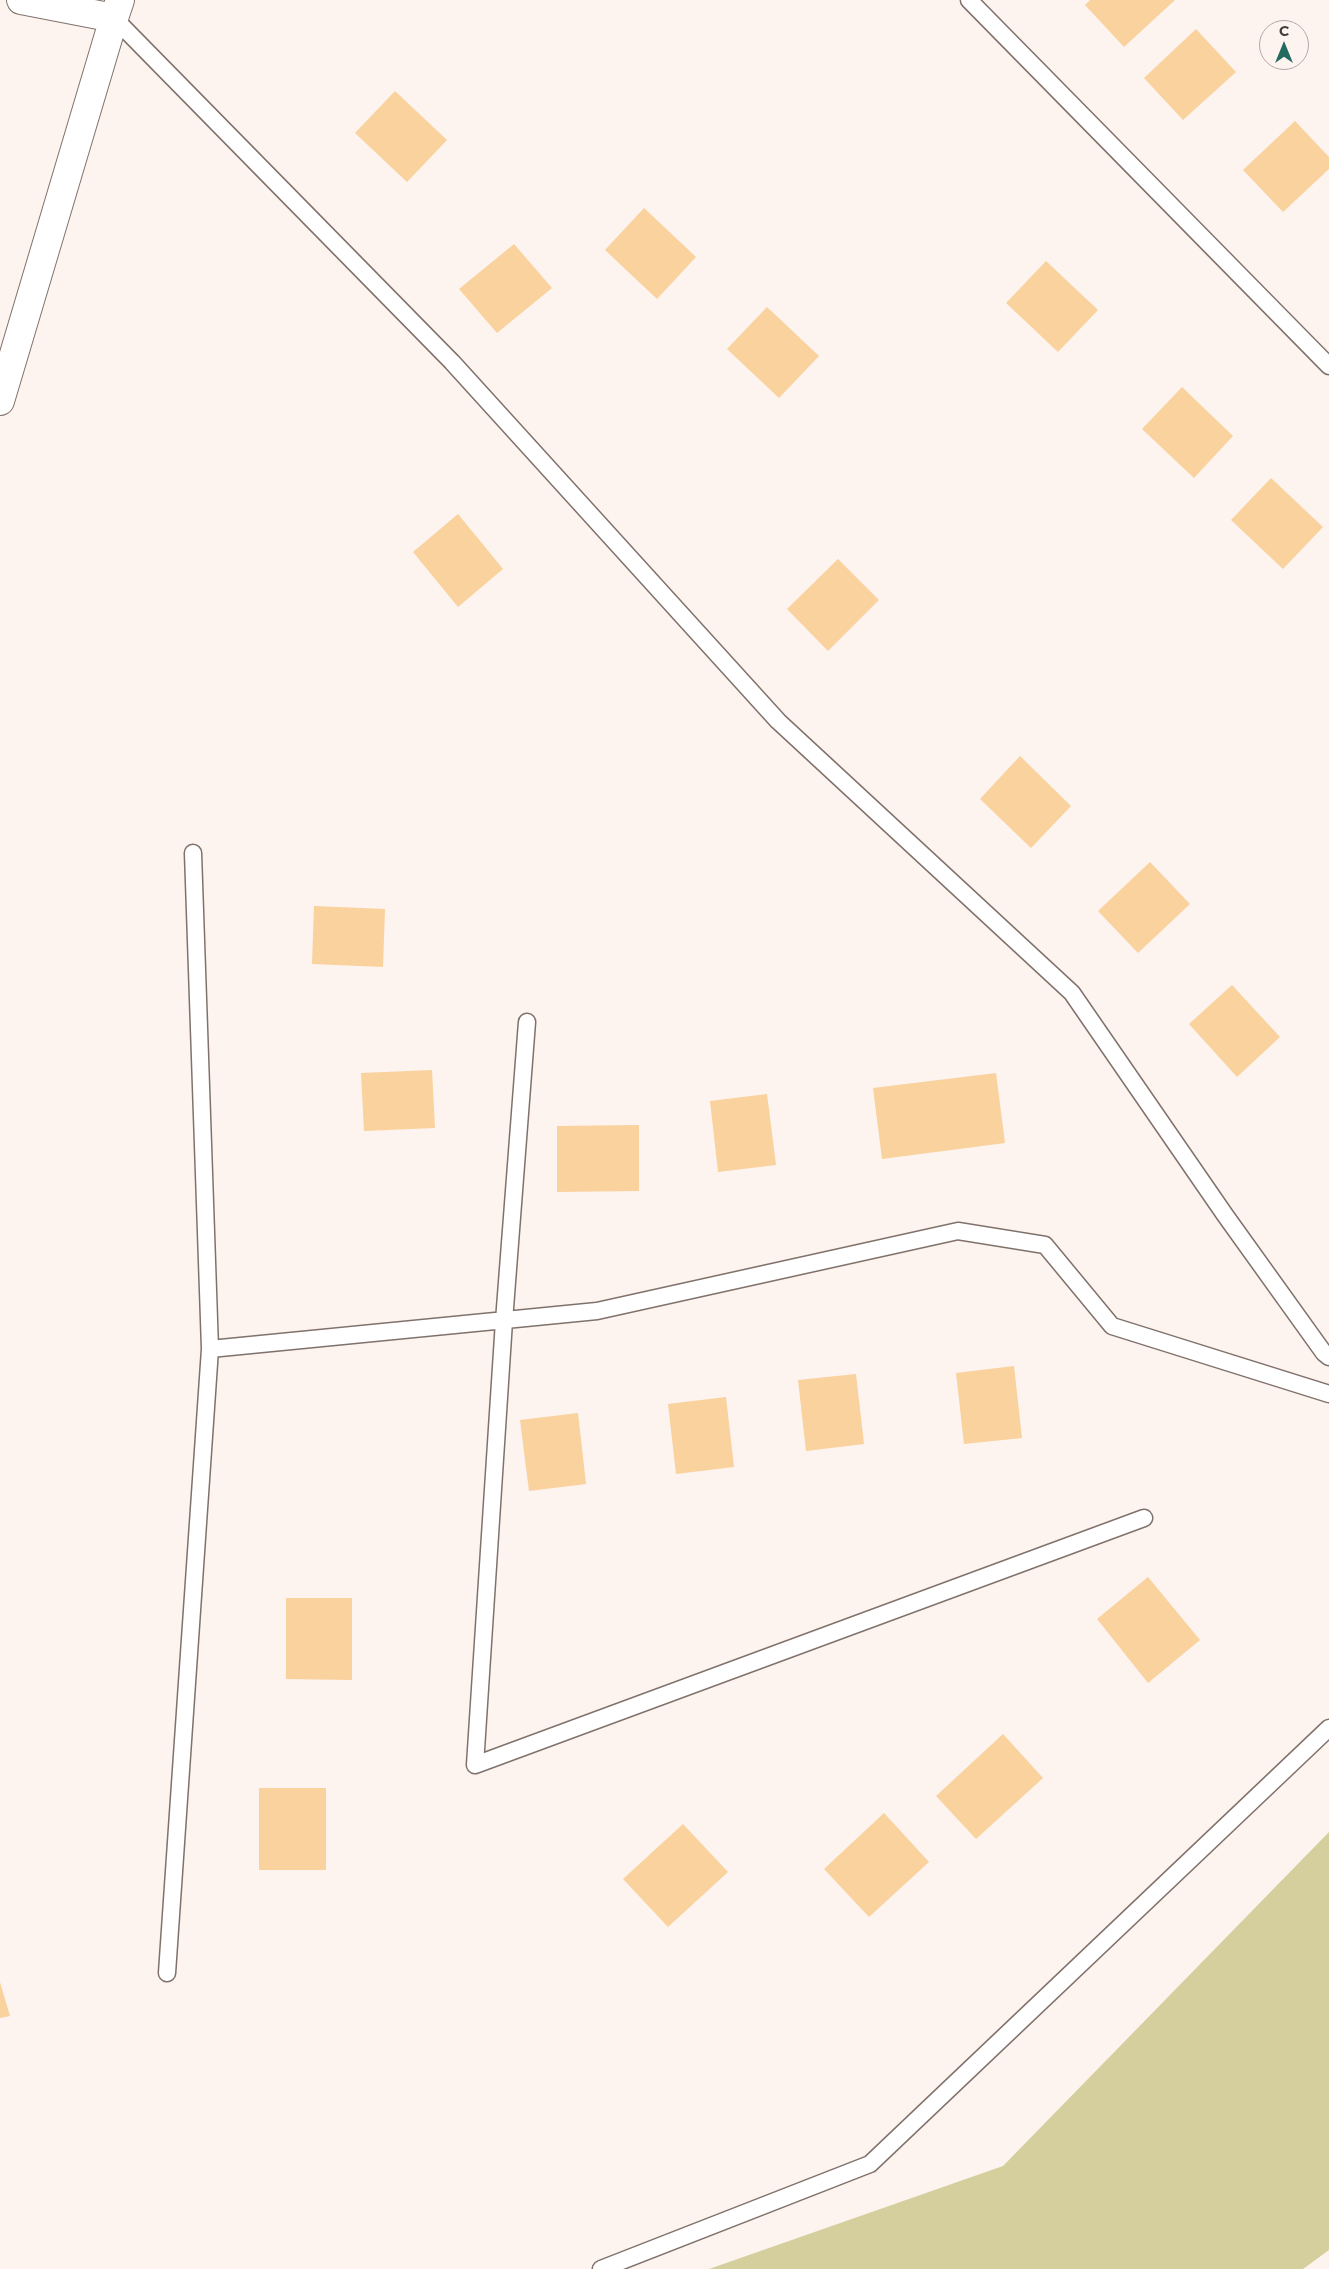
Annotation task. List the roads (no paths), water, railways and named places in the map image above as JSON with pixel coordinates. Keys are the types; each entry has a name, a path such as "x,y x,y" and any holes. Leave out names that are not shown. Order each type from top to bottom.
{"street":[{"path":"0,401 117,9 21,0"}],"lane":[{"path":"969,0 1329,366"},
{"path":"117,9 452,362 778,721 1072,993 1225,1215 1324,1353 1329,1356"},
{"path":"167,1973 210,1349 193,854"},
{"path":"527,1022 504,1321 475,1765 1144,1518"},
{"path":"210,1349 597,1311 958,1231 1045,1245 1112,1326 1329,1394"},
{"path":"601,2269 870,2164 1329,1728"}]}
